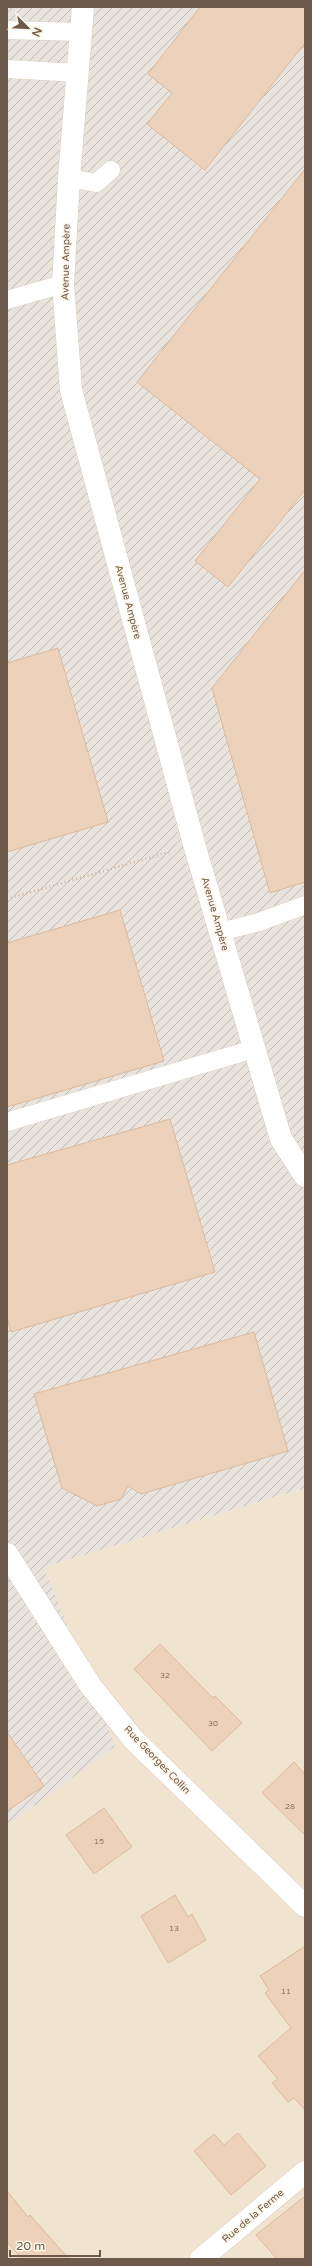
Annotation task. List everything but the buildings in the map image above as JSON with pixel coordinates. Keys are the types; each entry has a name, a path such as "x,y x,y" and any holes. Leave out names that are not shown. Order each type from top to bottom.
{"street":[{"name":"Avenue Ampère","path":"83,7 69,178 63,284 70,390 194,844 254,1049 281,1139 305,1176"},
{"name":"Rue Georges Collin","path":"7,1554 90,1685 133,1739 305,1906"},
{"name":"Rue de la Ferme","path":"201,2259 305,2172"}],"lane":[{"path":"7,30 81,32"},
{"path":"7,69 78,73"},
{"path":"69,178 96,182 111,170"},
{"path":"7,300 63,284"},
{"path":"220,932 259,922 305,905"},
{"path":"7,1122 254,1049"}],"path":[{"path":"7,899 194,844"}],"shaded area":[{"path":"7,7 305,7 305,1488 44,1567 115,1746 7,1826"},
{"path":"305,1488 305,2259 7,2259 7,1826 114,1745 44,1567"}]}
